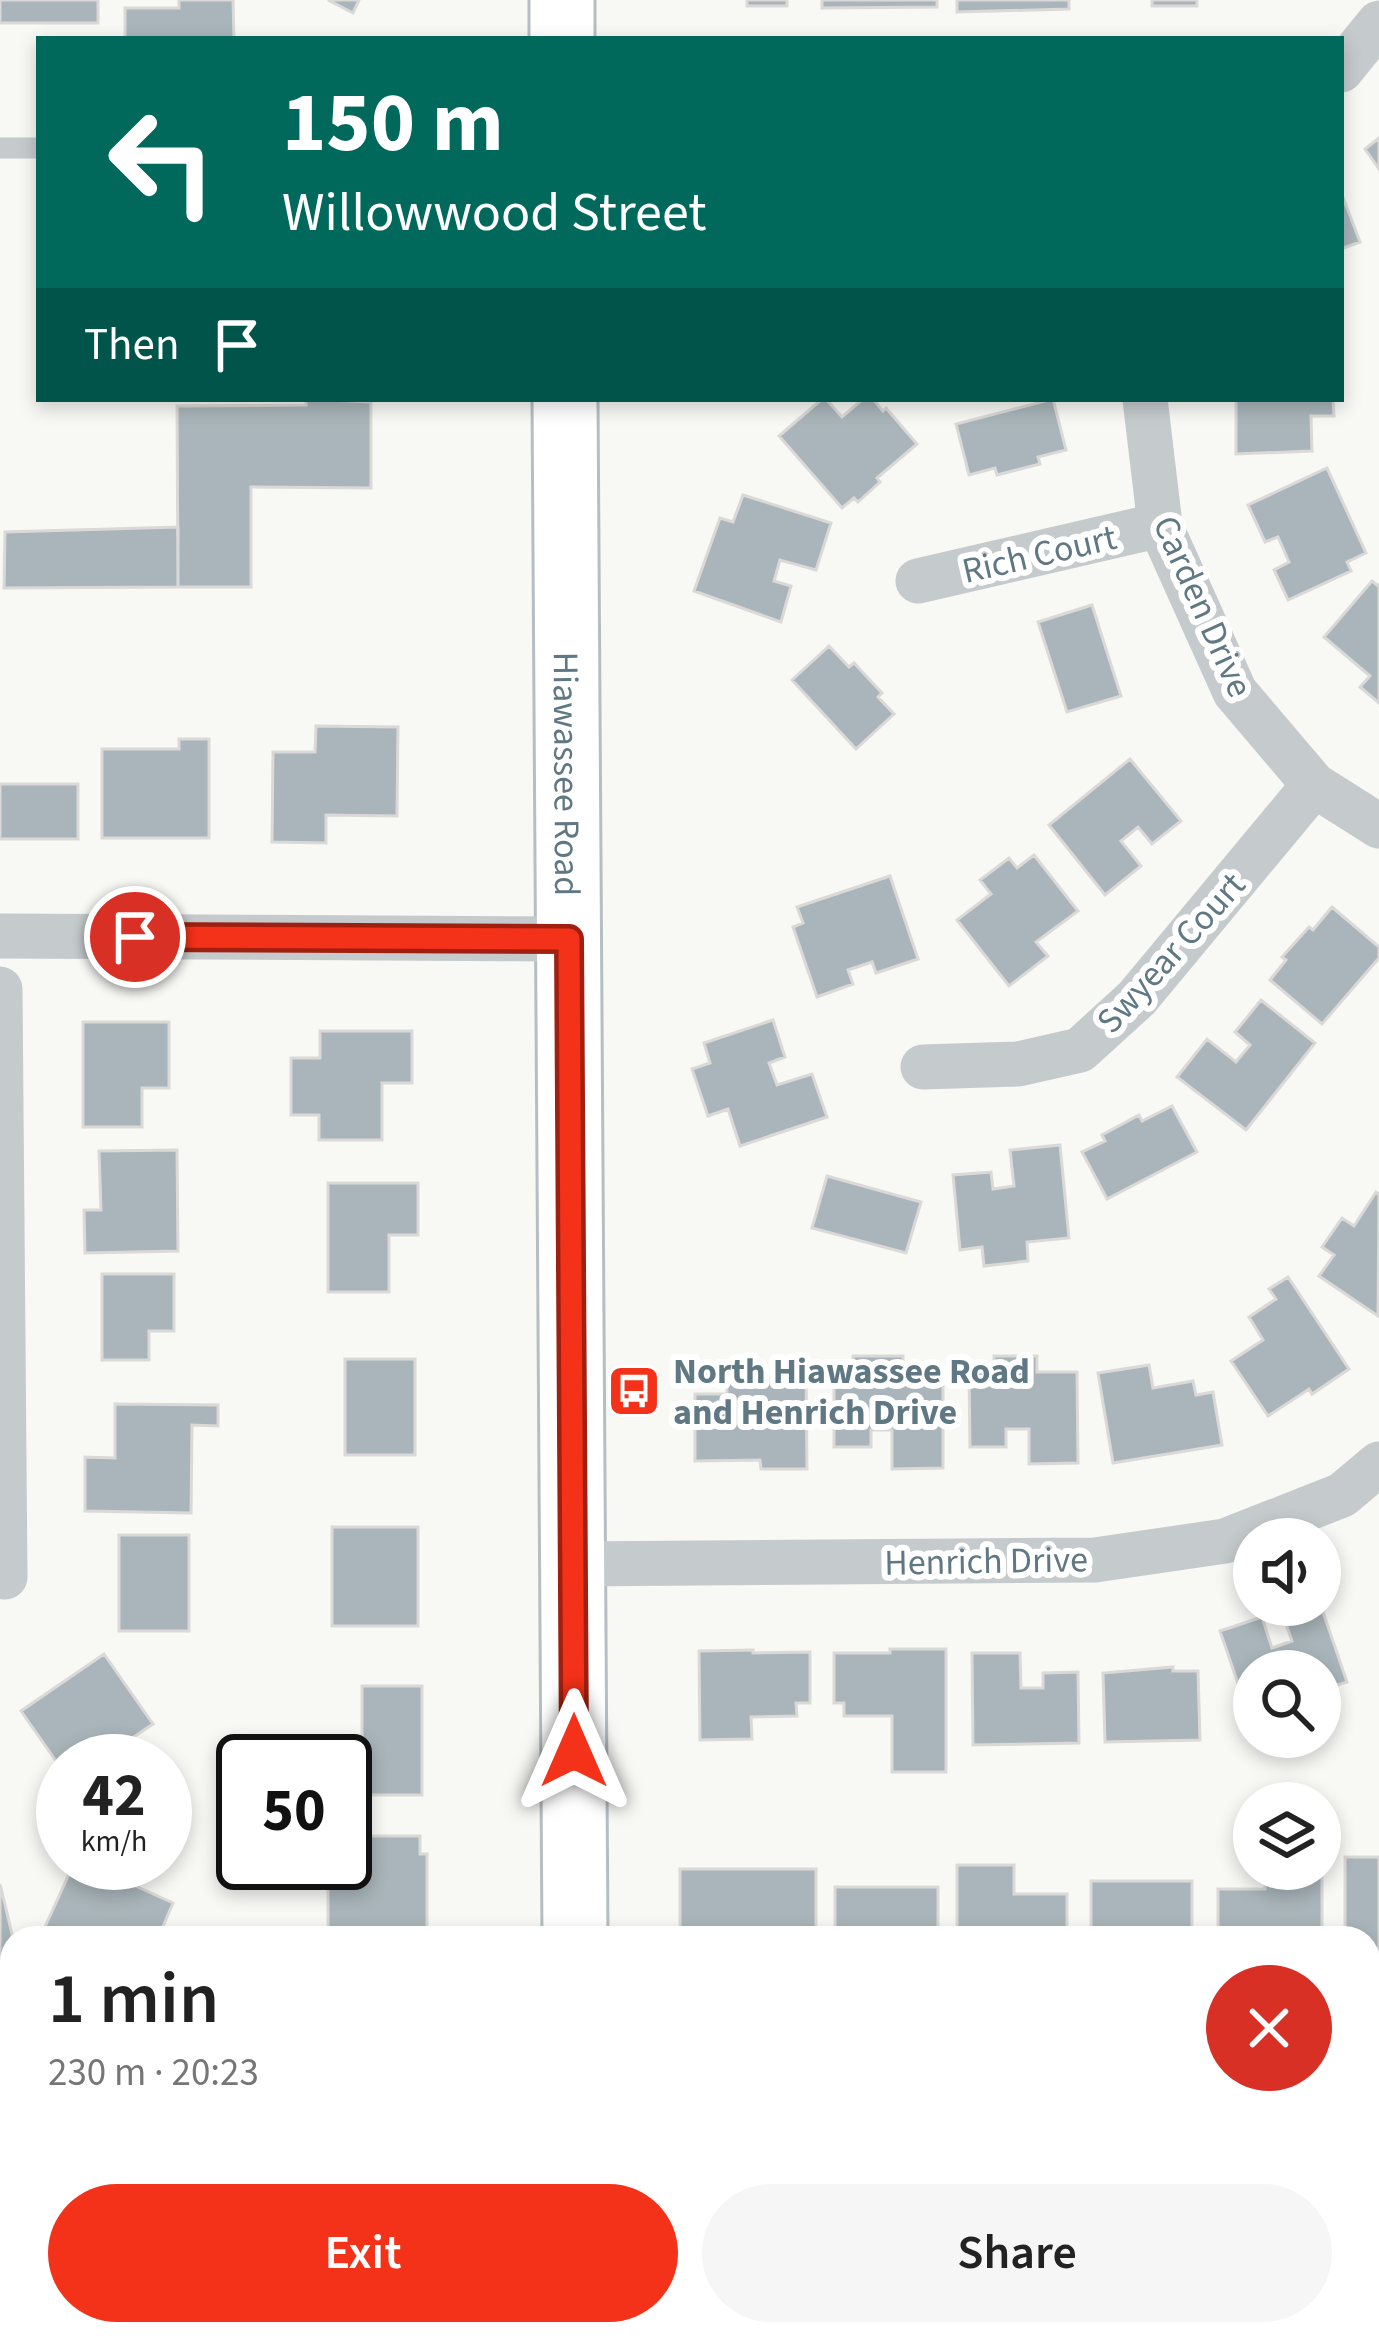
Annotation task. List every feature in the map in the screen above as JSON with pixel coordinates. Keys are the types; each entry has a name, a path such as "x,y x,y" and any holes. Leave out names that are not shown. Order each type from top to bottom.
{"main road":[{"path":"562,0 562,36"},
{"name":"Hiawassee Road","path":"565,402 575,1926"}],"street":[{"path":"1344,66 1379,23"},
{"name":"Carden Drive","path":"1145,402 1160,525 1234,692 1314,785 1379,826"},
{"name":"Rich Court","path":"918,580 1160,525"},
{"name":"Swyear Court","path":"923,1067 1018,1064 1080,1050 1137,998 1314,785"},
{"path":"0,936 569,939"},
{"path":"0,989 5,1576"},
{"name":"Henrich Drive","path":"572,1564 1095,1560 1226,1541 1342,1495 1379,1464"}],"lane":[{"path":"0,148 36,148"}],"building":[{"path":"0,0 98,0 98,23 0,23"},
{"path":"179,0 233,0 234,36 125,36 125,8 179,8"},
{"path":"328,0 359,0 353,13"},
{"path":"747,0 787,0 787,6 747,6"},
{"path":"822,0 937,0 937,7 822,8"},
{"path":"957,0 1069,0 1069,9 957,12"},
{"path":"1152,0 1197,0 1197,6 1152,6"},
{"path":"1379,138 1379,169 1365,149"},
{"path":"1344,200 1360,242 1344,248"},
{"path":"371,402 371,488 251,487 251,587 178,587 177,406"},
{"path":"819,402 829,402 842,417 860,402 876,402 917,444 877,478 880,482 858,502 854,498 842,508 779,436"},
{"path":"1054,402 1066,450 1038,457 1040,464 997,475 995,468 969,475 956,424"},
{"path":"1236,402 1333,402 1334,416 1311,416 1312,451 1236,454"},
{"path":"1327,468 1366,553 1347,562 1351,571 1288,600 1274,570 1289,562 1278,537 1265,542 1248,505"},
{"path":"743,495 831,523 816,570 780,560 774,581 791,586 781,622 694,591 720,518 733,522"},
{"path":"178,527 178,587 4,588 5,532"},
{"path":"1372,581 1379,584 1379,703 1360,687 1370,676 1324,637"},
{"path":"1092,605 1121,696 1067,712 1038,622"},
{"path":"829,646 849,667 854,663 894,714 856,749 792,680"},
{"path":"316,726 398,727 397,816 326,815 326,843 272,842 273,752 315,752"},
{"path":"179,739 209,739 209,838 102,838 102,749 179,749"},
{"path":"1130,759 1181,821 1152,844 1138,827 1121,841 1141,866 1105,895 1049,825"},
{"path":"0,784 78,784 78,839 0,839"},
{"path":"1034,855 1078,911 1036,942 1048,956 1009,986 957,920 991,894 980,880 1009,858 1017,868"},
{"path":"890,876 918,959 876,973 872,962 848,970 853,984 817,997 793,927 803,923 797,907"},
{"path":"1332,907 1379,947 1379,958 1322,1024 1270,980 1286,960 1282,957"},
{"path":"1261,1000 1315,1043 1246,1130 1177,1077 1207,1039 1236,1062 1250,1045 1235,1032"},
{"path":"773,1020 785,1057 769,1063 777,1085 812,1074 827,1117 740,1146 728,1109 708,1116 692,1069 710,1063 704,1043"},
{"path":"83,1022 169,1022 169,1088 142,1088 142,1127 83,1127"},
{"path":"320,1031 412,1031 412,1083 382,1083 382,1140 319,1140 319,1115 291,1115 291,1058 320,1058"},
{"path":"1172,1106 1197,1152 1107,1199 1082,1152 1139,1115 1142,1121"},
{"path":"1060,1145 1069,1238 1027,1242 1028,1261 984,1266 982,1247 960,1250 953,1175 991,1172 993,1189 1014,1186 1010,1150"},
{"path":"177,1150 178,1251 85,1253 84,1210 101,1210 99,1151"},
{"path":"827,1176 921,1202 906,1253 812,1228"},
{"path":"328,1183 418,1183 418,1235 389,1235 389,1292 328,1292"},
{"path":"1376,1192 1378,1316 1319,1276 1334,1255 1322,1247 1342,1218 1354,1226"},
{"path":"102,1274 174,1274 174,1331 149,1331 149,1360 102,1360"},
{"path":"1288,1277 1349,1369 1268,1416 1231,1361 1263,1340 1249,1317 1276,1299 1269,1289"},
{"path":"853,1356 903,1356 903,1374 943,1374 943,1468 892,1469 892,1430 871,1430 871,1447 834,1447 834,1375 853,1375"},
{"path":"994,1356 1037,1356 1037,1372 1077,1372 1078,1463 1029,1464 1029,1429 1006,1429 1006,1447 970,1447 969,1373 994,1373"},
{"path":"345,1359 415,1359 415,1455 345,1455"},
{"path":"1149,1365 1153,1388 1193,1381 1196,1395 1213,1392 1222,1445 1113,1463 1098,1373"},
{"path":"771,1368 806,1368 807,1469 761,1469 760,1460 695,1461 695,1394 727,1394 727,1375 771,1374"},
{"path":"115,1404 218,1405 218,1426 192,1425 191,1513 85,1511 85,1457 115,1458"},
{"path":"332,1527 418,1527 418,1626 332,1626"},
{"path":"119,1535 189,1535 189,1631 119,1631"},
{"path":"1265,1626 1272,1648 1292,1641 1287,1626 1328,1626 1336,1650 1233,1650 1233,1669 1220,1631"},
{"path":"890,1649 946,1649 946,1772 892,1772 892,1716 844,1716 844,1703 834,1703 834,1653 890,1653"},
{"path":"699,1651 810,1652 810,1703 796,1703 797,1716 751,1717 752,1739 700,1740"},
{"path":"972,1653 1020,1653 1021,1688 1043,1688 1043,1673 1078,1672 1079,1743 973,1745"},
{"path":"104,1654 153,1724 138,1734 37,1734 21,1711"},
{"path":"1173,1667 1173,1671 1198,1671 1200,1740 1105,1742 1103,1673"},
{"path":"362,1686 422,1686 422,1795 372,1795 372,1734 362,1734"},
{"path":"372,1836 420,1836 420,1854 427,1854 427,1926 328,1926 328,1890 372,1890"},
{"path":"1345,1857 1379,1857 1379,1926 1345,1926"},
{"path":"957,1865 1014,1865 1014,1894 1067,1894 1067,1926 957,1926"},
{"path":"680,1869 816,1869 816,1926 680,1926"},
{"path":"1091,1881 1192,1881 1192,1926 1091,1926"},
{"path":"0,1884 10,1926 0,1926"},
{"path":"835,1887 938,1887 938,1926 835,1926"},
{"path":"1218,1889 1322,1890 1322,1926 1218,1926"},
{"path":"62,1890 144,1890 173,1903 163,1926 45,1926"}],"place":[{"name":"North Hiawassee Road and Henrich Drive","path":"634,1391"}],"route":[{"path":"135,937 569,939 574,1751"}]}
